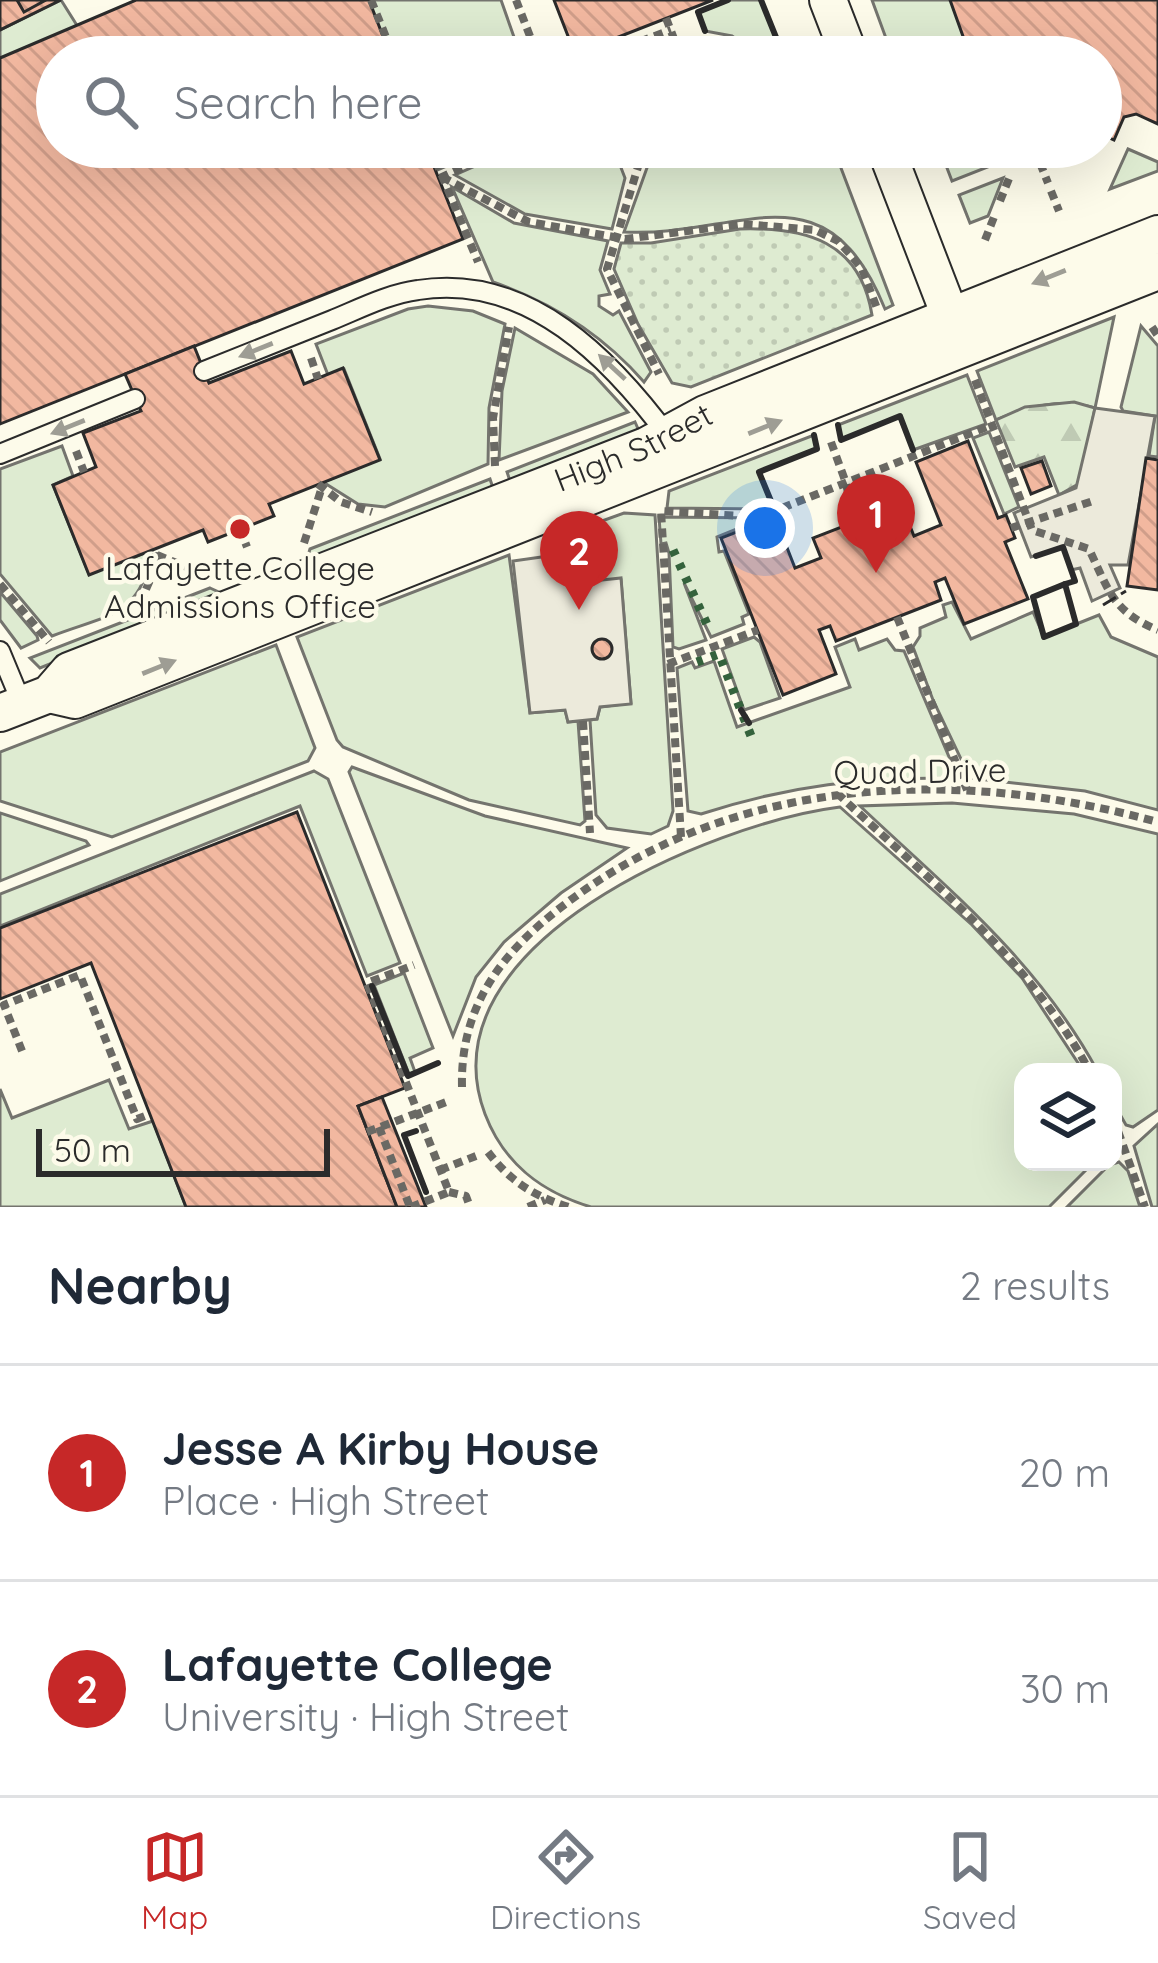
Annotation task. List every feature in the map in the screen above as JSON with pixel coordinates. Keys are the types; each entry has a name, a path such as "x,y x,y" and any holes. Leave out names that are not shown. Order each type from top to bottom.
{"street":[{"path":"827,0 842,36"},
{"path":"893,168 962,346"},
{"name":"High Street","path":"962,346 1158,234"},
{"name":"High Street","path":"24,704 69,671 646,446 676,447 1158,271"}],"lane":[{"path":"204,371 378,301 416,290 471,290 516,303 573,334 634,389 676,447"},
{"path":"0,454 135,399"},
{"path":"0,651 24,704"}],"path":[{"path":"371,0 386,36"},
{"path":"516,0 530,36"},
{"path":"666,18 673,36"},
{"path":"655,36 671,30"},
{"path":"437,168 485,280"},
{"path":"441,178 462,168"},
{"path":"637,168 607,269 663,382"},
{"path":"1042,168 1059,211"},
{"path":"1000,201 1010,176"},
{"path":"441,178 468,187 529,221 616,237 742,224 815,230 838,241 862,269 881,318"},
{"path":"986,240 996,212"},
{"path":"496,471 492,435 508,334"},
{"path":"962,346 1029,521 1039,536 1089,550 1118,608 1158,630"},
{"path":"681,837 661,512 759,517 992,425"},
{"path":"831,442 854,520"},
{"path":"1015,485 1026,481"},
{"path":"304,545 320,487 352,508 386,513"},
{"path":"1011,528 1096,500"},
{"path":"240,529 247,547"},
{"path":"137,609 151,582 156,552 216,579"},
{"path":"0,584 50,643"},
{"path":"897,617 968,790"},
{"path":"668,664 758,630"},
{"path":"583,721 590,833"},
{"name":"Quad Drive","path":"462,1087 464,1050 475,1006 512,950 580,893 681,837 763,808 837,794 968,790 1053,799 1158,822"},
{"path":"837,794 1015,961 1058,1015 1085,1063"},
{"path":"414,965 367,983 449,1192"},
{"path":"22,1051 4,1005 80,975 137,1120 150,1114"},
{"path":"368,1132 449,1101"},
{"path":"380,1127 410,1207 449,1192 466,1196 470,1207"},
{"path":"1122,1143 1145,1207"},
{"path":"488,1152 505,1174 568,1207"},
{"path":"440,1170 476,1156"},
{"path":"528,1207 546,1199"}],"green space":[{"path":"61,0 78,27 57,36 36,36 36,45 0,60 0,30"},
{"path":"366,0 501,0 514,36 381,36"},
{"path":"728,0 761,0 776,36 705,31 698,12"},
{"path":"872,0 950,0 988,36 885,36"},
{"path":"1128,149 1158,162 1158,171 1110,189"},
{"path":"471,168 621,168 625,178 612,229 525,214 455,175"},
{"path":"647,168 841,168 893,305 885,309 861,263 835,235 807,221 776,217 624,232"},
{"path":"947,168 985,168 952,181"},
{"path":"1003,178 988,216 970,223 959,195"},
{"path":"452,187 514,223 608,241 600,270 610,294 599,296 599,306 613,315 619,311 651,372 644,382 575,322 493,282"},
{"path":"740,229 787,231 826,243 856,270 872,315 691,387 672,383 614,269 621,243"},
{"path":"428,306 473,311 505,324 489,408 488,464 385,507 358,504 323,482 380,459 344,369 328,375 316,344"},
{"path":"1114,317 1095,408 1045,405 996,420 977,371"},
{"path":"1141,326 1158,346 1158,457 1149,456 1155,416 1121,407"},
{"path":"515,328 593,374 628,412 499,460 502,391"},
{"path":"967,375 986,424 913,450 899,417 841,440 838,425"},
{"path":"1074,402 1095,408 1080,483 1059,495 1044,457 1015,467 996,420 1025,407"},
{"path":"635,422 639,431 510,481 507,472"},
{"path":"989,432 1019,507 1004,514 973,438"},
{"path":"814,435 817,449 760,472 773,506 770,509 667,508 669,491"},
{"path":"62,446 73,476 53,485 89,574 152,550 140,589 131,601 106,617 52,636 0,574 0,469"},
{"path":"490,479 493,488 306,562 310,549"},
{"path":"624,513 655,515 673,811 668,826 651,834 607,828 596,815 590,720 597,719 600,707 631,703 621,580 589,578 580,564 574,531"},
{"path":"659,517 764,518 717,537 719,552 724,551 749,614 742,617 744,624 711,637 684,583 706,640 673,647 669,553 666,543 661,544"},
{"path":"509,555 530,713 565,710 568,722 578,721 585,821 580,825 469,800 343,747 297,637"},
{"path":"210,588 223,594 40,668 30,658"},
{"path":"0,592 38,640 21,648 0,620"},
{"path":"952,602 971,639 1033,612 1044,637 1099,615 1111,637 1158,657 1158,810 1085,791 970,778 913,647 920,628 946,617 943,605"},
{"path":"754,637 780,698 744,710 722,649"},
{"path":"855,639 859,650 887,639 895,650 904,651 958,778 828,785 701,814 688,811 677,668 714,661 737,727 850,687 835,647"},
{"path":"276,645 315,748 308,761 112,837 0,801 0,752"},
{"path":"352,767 485,816 627,848 561,893 504,942 476,977 453,1036 349,772"},
{"path":"314,771 328,779 400,963 367,976 300,806 0,926 0,894"},
{"path":"952,803 1074,814 1158,834 1158,1110 1133,1127 1126,1125 1122,1063 1093,1063 1020,961 860,806"},
{"path":"840,807 972,925 1022,978 1078,1063 1014,1063 1014,1171 1085,1171 1049,1207 591,1207 540,1184 503,1148 485,1114 477,1053 496,997 536,946 591,903 655,866 786,818"},
{"path":"0,813 86,841 89,845 0,881"},
{"path":"404,973 433,1048 410,1058 415,1072 409,1074 374,985"},
{"path":"109,1080 129,1129 153,1121 186,1207 0,1207 0,1089 12,1118"},
{"path":"1158,1124 1158,1207 1152,1207 1134,1146"},
{"path":"1122,1165 1140,1207 1067,1207 1103,1171 1122,1171"}],"shaded area":[{"path":"1095,408 1155,416 1128,565 1110,565 1120,588 1092,601 1080,568 1071,570 1063,547 1031,557 1014,513 1076,488"},
{"path":"577,552 580,569 593,581 621,578 631,704 600,707 597,719 568,722 565,710 530,713 513,561"}],"building":[{"path":"0,0 61,0 0,30"},
{"path":"17,0 46,0 24,12"},
{"path":"136,0 369,0 383,36 52,36"},
{"path":"554,0 713,0 621,36 568,36"},
{"path":"950,0 1158,0 1158,124 1136,114 1122,122 1122,36 963,36"},
{"path":"36,43 36,168 434,168 463,239 0,424 0,58"},
{"path":"194,346 209,383 291,351 304,384 343,368 380,460 269,504 274,516 208,542 203,530 89,575 53,485 96,467 83,433 141,411 125,374"},
{"path":"968,441 998,518 1006,515 1015,538 1005,542 1028,599 964,624 945,578 935,582 941,600 836,641 830,626 819,630 836,674 783,695 721,538 775,517 795,568 821,558 813,538 901,504 914,536 941,525 916,462"},
{"path":"1146,458 1158,460 1158,590 1127,586"},
{"path":"1042,461 1051,486 1031,494 1021,468"},
{"path":"602,639 612,649 602,659 592,649"},
{"path":"297,812 405,1088 358,1106 397,1207 186,1207 91,963 0,999 0,928"},
{"path":"382,1097 426,1207 397,1207 358,1106"}],"hedge":[{"path":"673,550 710,631"},
{"path":"697,662 719,654 751,736"}],"fence":[{"path":"1103,605 1126,591"}],"wall":[{"path":"705,31 698,12 728,0"},
{"path":"761,0 776,36"},
{"path":"838,425 841,440 900,416 913,450"},
{"path":"773,506 759,472 817,449 814,435"},
{"path":"1036,556 1063,547 1075,581 1065,584"},
{"path":"1065,584 1076,624 1044,637 1033,597 1065,584"},
{"path":"741,710 749,723"},
{"path":"372,986 408,1076 438,1063"},
{"path":"416,1131 404,1135 426,1192"}],"place":[{"name":"Lafayette College Admissions Office","path":"240,529"},
{"name":"Jesse A Kirby House","path":"876,573"},
{"name":"Lafayette College","path":"579,610"}]}
